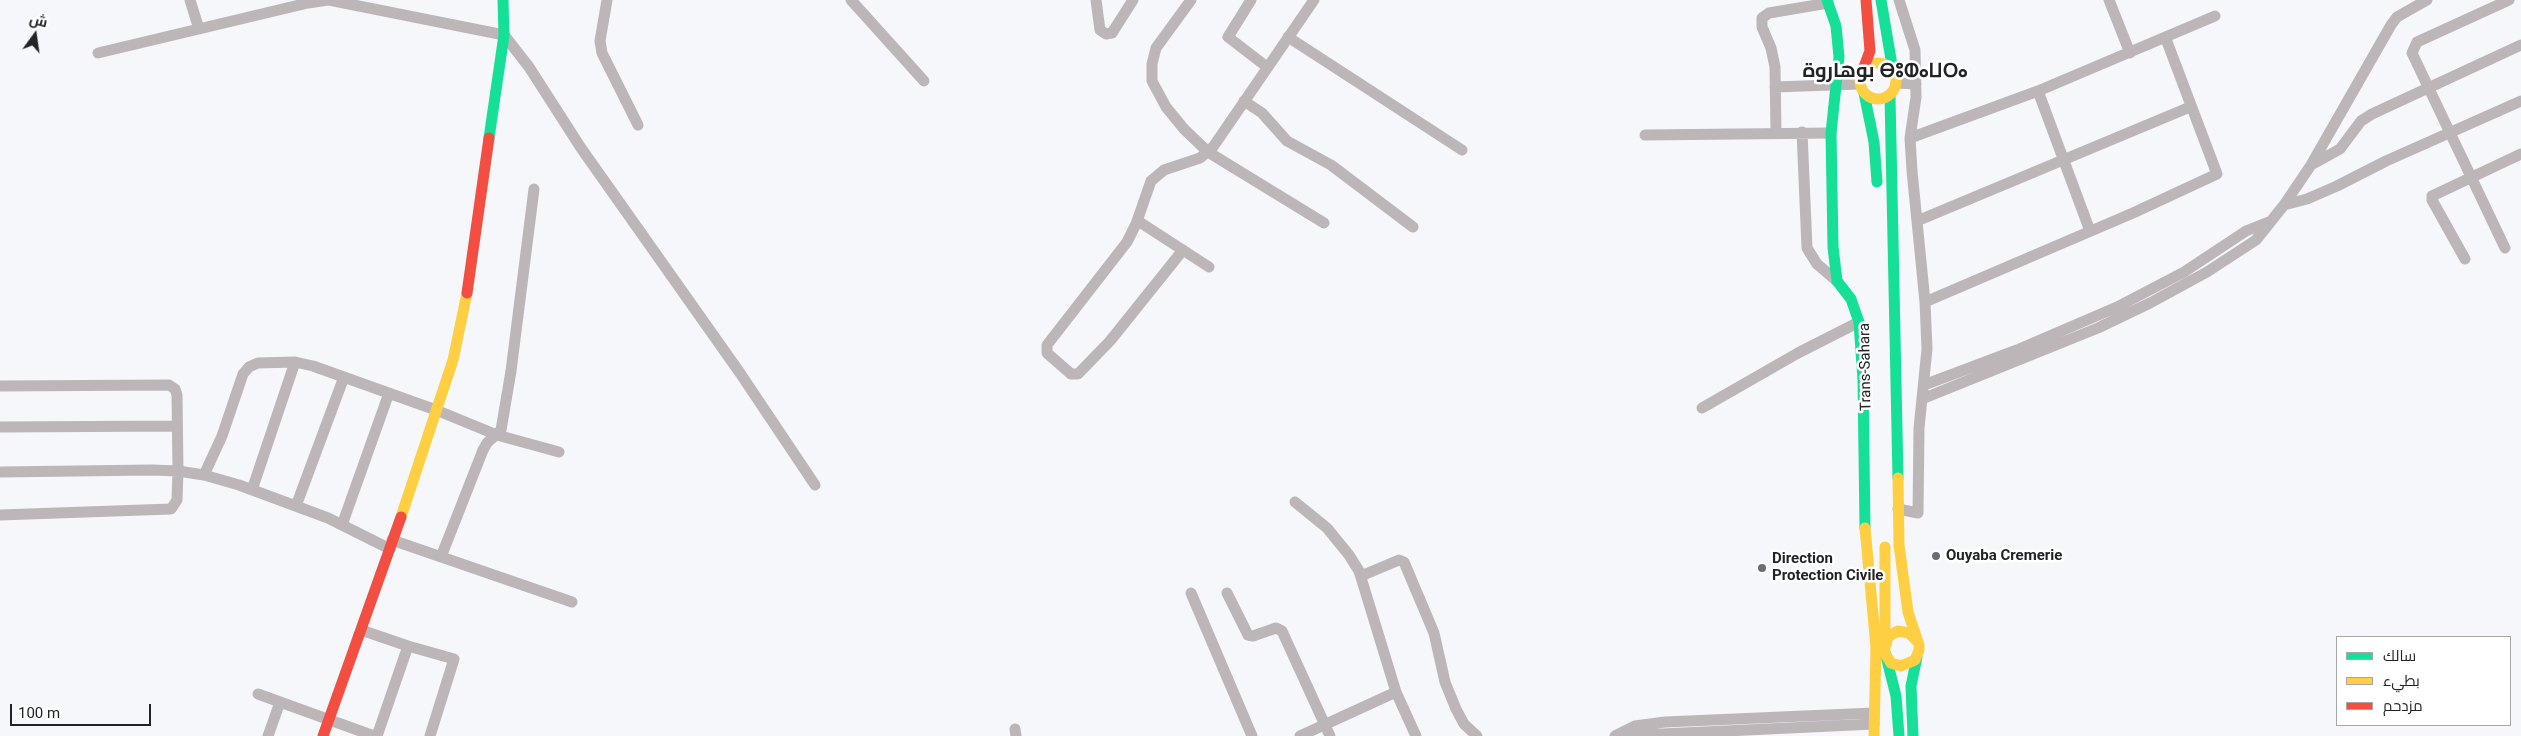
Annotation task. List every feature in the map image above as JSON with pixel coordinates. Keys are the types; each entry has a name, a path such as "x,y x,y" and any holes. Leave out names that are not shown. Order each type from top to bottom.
{"main road":[{"path":"323,736 391,544 453,360 465,309 504,35 503,0"},
{"path":"1866,0 1870,51 1862,84 1874,142 1878,195"},
{"path":"1862,84 1874,99 1890,96 1896,83 1881,0"},
{"path":"1828,2 1836,26 1839,57 1831,133 1833,247 1837,281 1851,299 1859,322 1863,380 1865,537 1882,647 1896,696 1899,736"},
{"path":"1862,84 1867,67 1878,63 1888,66 1893,70"},
{"name":"Trans-Sahara","path":"1890,96 1898,509 1903,587 1917,641"},
{"path":"1874,736 1874,718 1882,647 1885,537"},
{"path":"1882,647 1892,634 1898,631 1909,632 1917,641 1919,650 1912,686 1913,736"},
{"path":"1882,647 1891,662 1901,666 1911,663 1917,657"}],"street":[{"path":"190,0 199,29"},
{"path":"98,53 329,0 504,35 529,67 581,148 740,373 815,485"},
{"path":"607,0 600,41 602,53 638,125"},
{"path":"851,0 924,81"},
{"path":"1096,0 1100,30 1106,34 1112,32 1133,0"},
{"path":"1192,0 1156,48 1151,75 1152,81 1166,107 1184,129 1208,152 1324,223"},
{"path":"1251,0 1228,37 1267,67"},
{"path":"1183,250 1110,341 1078,374 1071,374 1047,353 1047,346 1127,242 1138,221 1147,187 1156,174 1200,158 1208,152 1314,0"},
{"path":"1898,509 1918,512 1919,428 1927,349 1925,302 1910,138 1916,84 1915,50 1899,0"},
{"path":"2109,0 2130,53"},
{"path":"1922,399 2207,272 2256,240 2284,205 2311,165 2391,25 2397,17 2427,0"},
{"path":"2505,248 2471,178 2451,131 2414,59 2414,45 2509,0"},
{"path":"1776,132 1773,58 1762,27 1762,18 1769,13 1796,4 1828,2"},
{"path":"1910,138 2038,91 2166,39 2216,16"},
{"path":"1288,37 1462,150"},
{"path":"1925,302 2217,174 2190,107 2166,39"},
{"path":"2311,165 2340,149 2362,121 2521,45"},
{"path":"1896,83 1916,84"},
{"path":"1775,87 1862,84"},
{"path":"2038,91 2090,231"},
{"path":"1244,101 1262,113 1287,141 1331,165 1413,227"},
{"path":"2284,205 2337,186 2451,131 2521,101"},
{"path":"1917,221 2190,107"},
{"path":"1645,135 1776,132 1831,133"},
{"path":"1802,132 1807,248 1817,264 1837,281"},
{"path":"2465,259 2431,198 2436,193 2521,154"},
{"path":"441,557 483,450 487,443 502,430 534,189"},
{"path":"1138,221 1209,267"},
{"path":"1702,408 1798,353 1859,322"},
{"path":"1924,385 2027,351"},
{"path":"204,475 222,436 244,374 249,367 258,363 295,362 389,393 497,435 559,452"},
{"path":"252,490 295,362"},
{"path":"296,506 344,377"},
{"path":"0,386 169,385 175,389 177,395 178,471 177,500 171,509 0,515"},
{"path":"342,525 389,393"},
{"path":"0,427 177,426"},
{"path":"0,472 178,471 204,475 296,506 391,544 441,557 572,602"},
{"path":"1296,502 1327,528 1349,555 1360,576 1396,692 1416,736"},
{"path":"1360,576 1399,560 1404,562 1434,632 1444,676 1456,709 1464,724 1477,736"},
{"path":"1191,593 1252,736"},
{"path":"1227,593 1248,635 1253,636 1276,628 1282,631 1330,736"},
{"path":"361,630 454,659 430,736"},
{"path":"258,694 376,736 408,646"},
{"path":"1300,736 1396,692"},
{"path":"268,736 280,702"},
{"path":"1616,736 1627,732 1635,726 1666,728 1874,718"}],"traffic: fast":[{"path":"489,138 504,35 503,0"},
{"path":"1827,0 1836,26 1839,57 1831,133 1833,247 1837,281 1851,299 1859,322 1863,380 1865,528"},
{"path":"1881,0 1893,71"},
{"path":"1864,93 1874,142 1877,182"},
{"path":"1890,96 1898,478"},
{"path":"1885,652 1896,696 1899,736"},
{"path":"1913,736 1911,686 1917,657"}],"traffic: slow":[{"path":"1878,63 1885,64 1891,68 1895,74 1896,81 1895,88 1891,94 1885,98 1878,99 1871,98 1865,94 1861,88 1860,81 1861,74 1865,68 1871,64 1878,63"},
{"path":"401,517 453,360 467,293"},
{"path":"1898,478 1899,545 1908,612 1919,645 1919,650 1915,660 1901,666 1891,663 1884,652 1888,637 1898,631 1909,633 1917,641"},
{"path":"1865,528 1876,647 1874,736"},
{"path":"1885,547 1885,642"}],"traffic: jam":[{"path":"1861,75 1870,51 1866,0"},
{"path":"467,293 489,138"},
{"path":"323,736 401,517"}],"place":[{"name":"Ouyaba Cremerie","path":"1936,556"},
{"name":"Direction Protection Civile","path":"1762,568"}],"district":[{"name":"بوهاروة ⴱⵓⵀⴰⵡⵔⴰ","path":"1885,72"}]}
